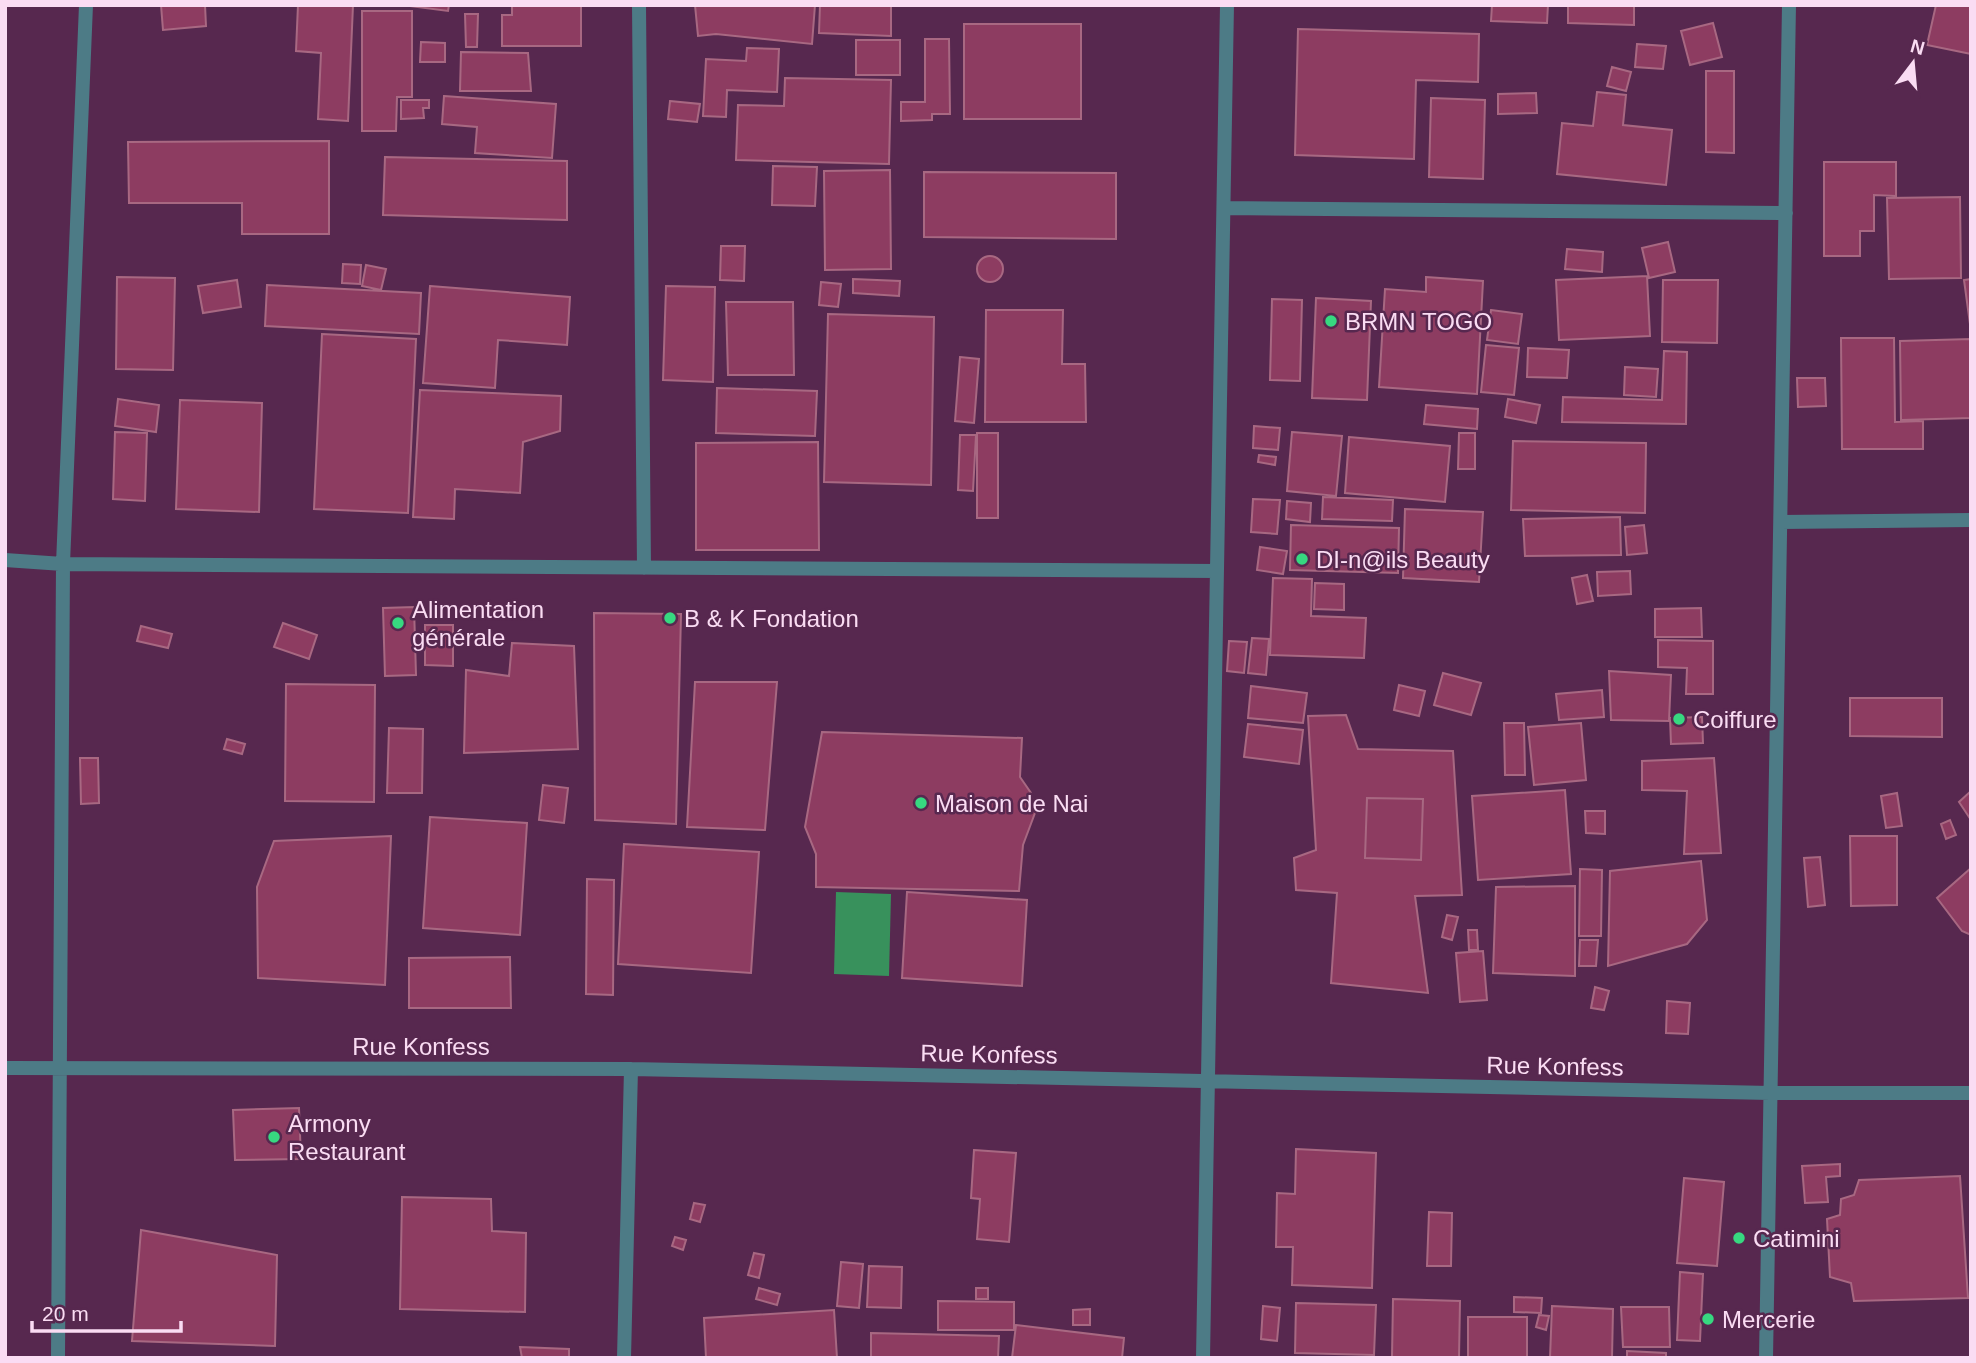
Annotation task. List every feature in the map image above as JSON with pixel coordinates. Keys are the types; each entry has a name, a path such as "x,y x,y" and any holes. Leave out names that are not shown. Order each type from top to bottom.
{"street":[{"path":"58,1358 64,564 86,5"},
{"path":"639,5 644,568"},
{"path":"1203,1358 1227,5"},
{"path":"1766,1358 1789,5"},
{"path":"1224,208 1786,213"},
{"path":"1781,522 1971,520"},
{"path":"5,560 64,564 1217,571"},
{"name":"Rue Konfess","path":"5,1068 631,1069 1770,1093 1971,1093"},
{"path":"624,1358 631,1069"}],"shaded area":[{"path":"836,892 891,894 889,976 834,974"}],"building":[{"path":"161,5 205,5 206,26 163,30"},
{"path":"298,5 353,5 348,121 318,119 321,53 296,51"},
{"path":"402,5 449,5 448,11"},
{"path":"512,5 581,5 581,46 502,46 502,15 512,15"},
{"path":"695,5 815,5 812,44 716,34 698,36"},
{"path":"820,5 891,6 891,36 819,33"},
{"path":"1492,5 1548,5 1547,23 1491,21"},
{"path":"1568,5 1634,5 1634,25 1568,23"},
{"path":"1936,5 1971,5 1971,54 1927,45"},
{"path":"362,11 412,11 412,97 397,97 396,131 362,131"},
{"path":"465,14 478,14 477,47 466,47"},
{"path":"1713,23 1722,57 1690,65 1681,31"},
{"path":"964,24 1081,24 1081,119 964,119"},
{"path":"1298,29 1479,34 1478,82 1416,80 1414,159 1295,155"},
{"path":"925,39 949,39 950,114 932,114 932,120 901,121 901,102 925,102"},
{"path":"856,40 900,40 900,75 856,75"},
{"path":"421,42 445,43 445,62 420,62"},
{"path":"1637,44 1666,46 1663,69 1635,67"},
{"path":"747,48 779,49 777,92 727,90 726,117 703,116 706,59 746,61"},
{"path":"461,52 528,53 531,91 460,91"},
{"path":"1612,67 1631,72 1626,91 1607,86"},
{"path":"1706,71 1734,71 1734,153 1706,152"},
{"path":"785,78 891,80 889,164 736,160 738,105 784,106"},
{"path":"1597,92 1626,95 1623,125 1672,130 1666,185 1557,174 1562,123 1593,126"},
{"path":"1536,93 1537,113 1498,114 1498,94"},
{"path":"444,96 556,104 552,158 475,153 477,127 442,124"},
{"path":"1431,98 1485,100 1483,179 1429,177"},
{"path":"401,100 429,100 429,108 423,108 424,118 401,119"},
{"path":"670,101 700,104 697,122 668,119"},
{"path":"329,141 329,234 242,234 242,203 129,203 128,142"},
{"path":"385,157 567,161 567,220 383,215"},
{"path":"1824,162 1896,162 1896,196 1874,195 1874,231 1860,231 1860,256 1824,256"},
{"path":"773,166 817,167 815,206 772,205"},
{"path":"890,170 891,269 825,270 824,171"},
{"path":"924,172 1116,173 1116,239 924,237"},
{"path":"1960,197 1961,278 1889,279 1887,198"},
{"path":"1668,242 1675,272 1649,278 1642,248"},
{"path":"721,246 745,246 744,281 720,280"},
{"path":"1567,249 1603,252 1602,272 1565,269"},
{"path":"990,256 999,260 1003,269 999,278 990,282 981,278 977,269 981,260"},
{"path":"343,264 361,265 360,284 342,283"},
{"path":"366,265 386,269 381,290 362,286"},
{"path":"1647,276 1650,336 1559,340 1556,280"},
{"path":"117,277 175,278 173,370 116,369"},
{"path":"1426,277 1483,281 1477,394 1379,387 1385,289 1426,292"},
{"path":"853,279 900,281 899,296 853,293"},
{"path":"1971,279 1971,324 1970,324 1964,280"},
{"path":"237,280 241,307 203,313 198,286"},
{"path":"1663,280 1718,280 1717,343 1662,342"},
{"path":"821,282 841,284 838,307 819,305"},
{"path":"267,285 421,293 419,334 265,326"},
{"path":"430,286 570,297 567,345 498,340 495,388 423,383"},
{"path":"666,286 715,287 713,382 663,380"},
{"path":"1316,298 1371,301 1367,400 1312,398"},
{"path":"1272,299 1302,300 1300,381 1270,380"},
{"path":"726,302 793,302 794,375 728,375"},
{"path":"986,310 1063,310 1062,364 1085,364 1086,422 985,422"},
{"path":"1491,310 1522,314 1518,344 1487,340"},
{"path":"828,314 934,317 931,485 824,482"},
{"path":"322,334 416,339 408,513 314,509"},
{"path":"1841,338 1894,338 1895,422 1923,421 1923,449 1842,449"},
{"path":"1971,339 1971,418 1901,420 1900,341"},
{"path":"1486,345 1519,348 1514,395 1481,392"},
{"path":"1528,348 1569,350 1567,378 1527,377"},
{"path":"1664,351 1687,352 1686,424 1562,422 1563,397 1662,400"},
{"path":"960,357 979,359 974,423 955,421"},
{"path":"1625,367 1658,369 1656,397 1624,395"},
{"path":"1797,378 1825,378 1826,406 1798,407"},
{"path":"717,388 817,391 815,436 716,433"},
{"path":"420,390 561,396 560,431 523,442 520,493 455,489 454,519 413,517"},
{"path":"118,399 159,405 156,432 115,426"},
{"path":"1508,399 1540,405 1536,423 1505,417"},
{"path":"180,400 262,403 259,512 176,509"},
{"path":"1426,405 1478,409 1477,429 1424,424"},
{"path":"1254,426 1280,428 1278,450 1253,448"},
{"path":"115,432 147,433 145,501 113,499"},
{"path":"1292,432 1342,436 1336,496 1287,491"},
{"path":"977,433 998,433 998,518 977,518"},
{"path":"1459,433 1475,433 1475,469 1458,469"},
{"path":"960,435 976,435 973,491 958,490"},
{"path":"1349,437 1450,446 1445,502 1345,493"},
{"path":"1513,441 1646,443 1645,513 1511,510"},
{"path":"818,442 819,550 696,550 696,443"},
{"path":"1259,455 1276,457 1275,465 1258,462"},
{"path":"1323,497 1393,500 1392,521 1322,519"},
{"path":"1253,499 1280,500 1277,534 1251,532"},
{"path":"1287,501 1311,503 1310,522 1286,519"},
{"path":"1405,509 1483,512 1479,582 1403,578"},
{"path":"1620,517 1621,555 1525,556 1523,519"},
{"path":"1291,525 1399,528 1398,573 1290,570"},
{"path":"1644,525 1647,553 1627,555 1625,527"},
{"path":"1260,547 1287,551 1283,574 1257,570"},
{"path":"1630,571 1631,594 1598,596 1597,572"},
{"path":"1587,575 1593,601 1577,604 1572,578"},
{"path":"1273,578 1312,579 1311,616 1366,618 1364,658 1270,655"},
{"path":"1315,583 1344,584 1344,610 1314,609"},
{"path":"414,607 416,675 385,676 383,608"},
{"path":"1701,608 1702,637 1655,637 1655,609"},
{"path":"594,613 681,614 676,824 595,820"},
{"path":"283,623 317,635 309,659 274,647"},
{"path":"425,625 453,625 453,666 425,665"},
{"path":"141,626 172,634 168,648 137,641"},
{"path":"1252,638 1269,639 1266,675 1248,673"},
{"path":"1658,640 1713,641 1713,694 1686,694 1687,668 1658,667"},
{"path":"1229,641 1247,642 1244,673 1227,671"},
{"path":"512,643 574,646 578,749 464,753 466,670 509,676"},
{"path":"1609,671 1671,675 1669,721 1611,720"},
{"path":"1443,673 1481,683 1471,715 1434,705"},
{"path":"695,682 777,682 765,830 687,827"},
{"path":"286,684 375,685 374,802 285,801"},
{"path":"1399,685 1425,691 1419,716 1394,710"},
{"path":"1251,686 1307,693 1303,723 1248,718"},
{"path":"1602,690 1604,717 1559,720 1556,694"},
{"path":"1850,698 1942,698 1942,737 1850,736"},
{"path":"1346,715 1358,749 1453,751 1462,895 1415,896 1428,993 1331,983 1337,893 1296,890 1294,858 1316,850 1308,716","holes":["1367,798 1423,799 1421,860 1365,858"]},
{"path":"1702,717 1703,743 1671,744 1670,718"},
{"path":"1504,723 1524,723 1525,775 1505,775"},
{"path":"1581,723 1586,780 1534,785 1528,727"},
{"path":"1248,724 1303,730 1299,764 1244,757"},
{"path":"389,728 423,729 422,793 387,793"},
{"name":"Maison de Nai","path":"822,732 1022,738 1020,777 1031,793 1035,813 1023,845 1019,891 816,887 816,854 805,827"},
{"path":"227,739 245,744 242,754 224,749"},
{"path":"80,758 98,758 99,803 81,804"},
{"path":"1714,758 1721,853 1684,854 1687,791 1642,790 1642,761"},
{"path":"543,785 568,788 564,823 539,820"},
{"path":"1565,790 1571,874 1478,880 1472,796"},
{"path":"1971,791 1971,820 1959,802"},
{"path":"1897,793 1902,826 1886,828 1881,796"},
{"path":"1367,798 1423,799 1421,860 1365,858"},
{"path":"1585,811 1605,811 1605,834 1586,833"},
{"path":"430,817 527,823 520,935 423,928"},
{"path":"1950,820 1956,835 1946,839 1941,824"},
{"path":"391,836 385,985 258,978 257,887 274,841"},
{"path":"1850,836 1897,836 1897,905 1851,906"},
{"path":"624,844 759,852 751,973 618,964"},
{"path":"1820,857 1825,905 1808,907 1804,858"},
{"path":"1701,861 1707,920 1687,944 1608,966 1610,871"},
{"path":"1971,868 1971,935 1962,931 1937,898"},
{"path":"1580,869 1602,870 1601,936 1579,936"},
{"path":"587,879 614,880 613,995 586,994"},
{"path":"1575,886 1575,976 1493,973 1496,887"},
{"path":"907,892 1027,900 1022,986 902,978"},
{"path":"1447,915 1458,917 1452,940 1442,937"},
{"path":"1468,930 1477,930 1478,950 1469,950"},
{"path":"1580,940 1598,940 1596,966 1579,966"},
{"path":"1483,951 1487,1000 1460,1002 1456,953"},
{"path":"510,957 511,1008 409,1008 409,958"},
{"path":"1595,987 1609,991 1604,1010 1591,1008"},
{"path":"1667,1001 1690,1003 1688,1034 1666,1033"},
{"path":"299,1108 301,1159 235,1160 233,1110"},
{"path":"1296,1149 1376,1153 1372,1288 1292,1285 1293,1247 1276,1247 1277,1193 1295,1194"},
{"path":"974,1150 1016,1153 1009,1242 977,1239 980,1199 971,1198"},
{"path":"1840,1164 1840,1176 1826,1177 1828,1202 1805,1203 1802,1166"},
{"path":"1960,1176 1968,1298 1854,1301 1851,1283 1830,1277 1827,1219 1840,1215 1841,1199 1854,1195 1859,1180"},
{"path":"1684,1178 1724,1182 1717,1266 1677,1263"},
{"path":"402,1197 491,1199 492,1231 526,1233 525,1312 400,1309"},
{"path":"694,1203 705,1205 700,1222 690,1219"},
{"path":"1429,1212 1452,1213 1451,1266 1427,1266"},
{"path":"141,1230 277,1255 275,1346 132,1341"},
{"path":"675,1237 686,1240 683,1250 672,1246"},
{"path":"754,1253 764,1255 759,1278 748,1275"},
{"path":"841,1262 863,1264 859,1308 837,1306"},
{"path":"869,1266 902,1267 901,1308 867,1307"},
{"path":"1680,1272 1703,1274 1700,1341 1677,1340"},
{"path":"759,1288 780,1294 777,1305 756,1299"},
{"path":"976,1288 988,1288 988,1299 976,1299"},
{"path":"1514,1297 1542,1298 1541,1313 1514,1312"},
{"path":"1393,1299 1460,1301 1459,1358 1392,1357"},
{"path":"938,1301 1014,1302 1014,1330 938,1330"},
{"path":"1296,1303 1376,1305 1374,1355 1295,1353"},
{"path":"1263,1306 1280,1308 1277,1341 1261,1339"},
{"path":"1552,1306 1613,1309 1612,1358 1550,1358"},
{"path":"1621,1307 1669,1307 1670,1347 1623,1347"},
{"path":"1090,1309 1090,1325 1073,1325 1073,1310"},
{"path":"834,1310 837,1358 706,1358 704,1318"},
{"path":"1539,1315 1549,1316 1546,1330 1536,1327"},
{"path":"1468,1317 1527,1317 1527,1358 1468,1358"},
{"path":"1016,1325 1124,1338 1122,1358 1012,1358"},
{"path":"871,1333 999,1336 998,1358 871,1358"},
{"path":"520,1347 569,1349 569,1358 522,1358"},
{"path":"1627,1351 1666,1353 1666,1358 1627,1358"}],"place":[{"name":"BRMN TOGO","path":"1331,321"},
{"name":"DI-n@ils Beauty","path":"1302,559"},
{"name":"B & K Fondation","path":"670,618"},
{"name":"Alimentation générale","path":"398,623"},
{"name":"Coiffure","path":"1679,719"},
{"name":"Maison de Nai","path":"921,803"},
{"name":"Armony Restaurant","path":"274,1137"},
{"name":"Catimini","path":"1739,1238"},
{"name":"Mercerie","path":"1708,1319"}]}
